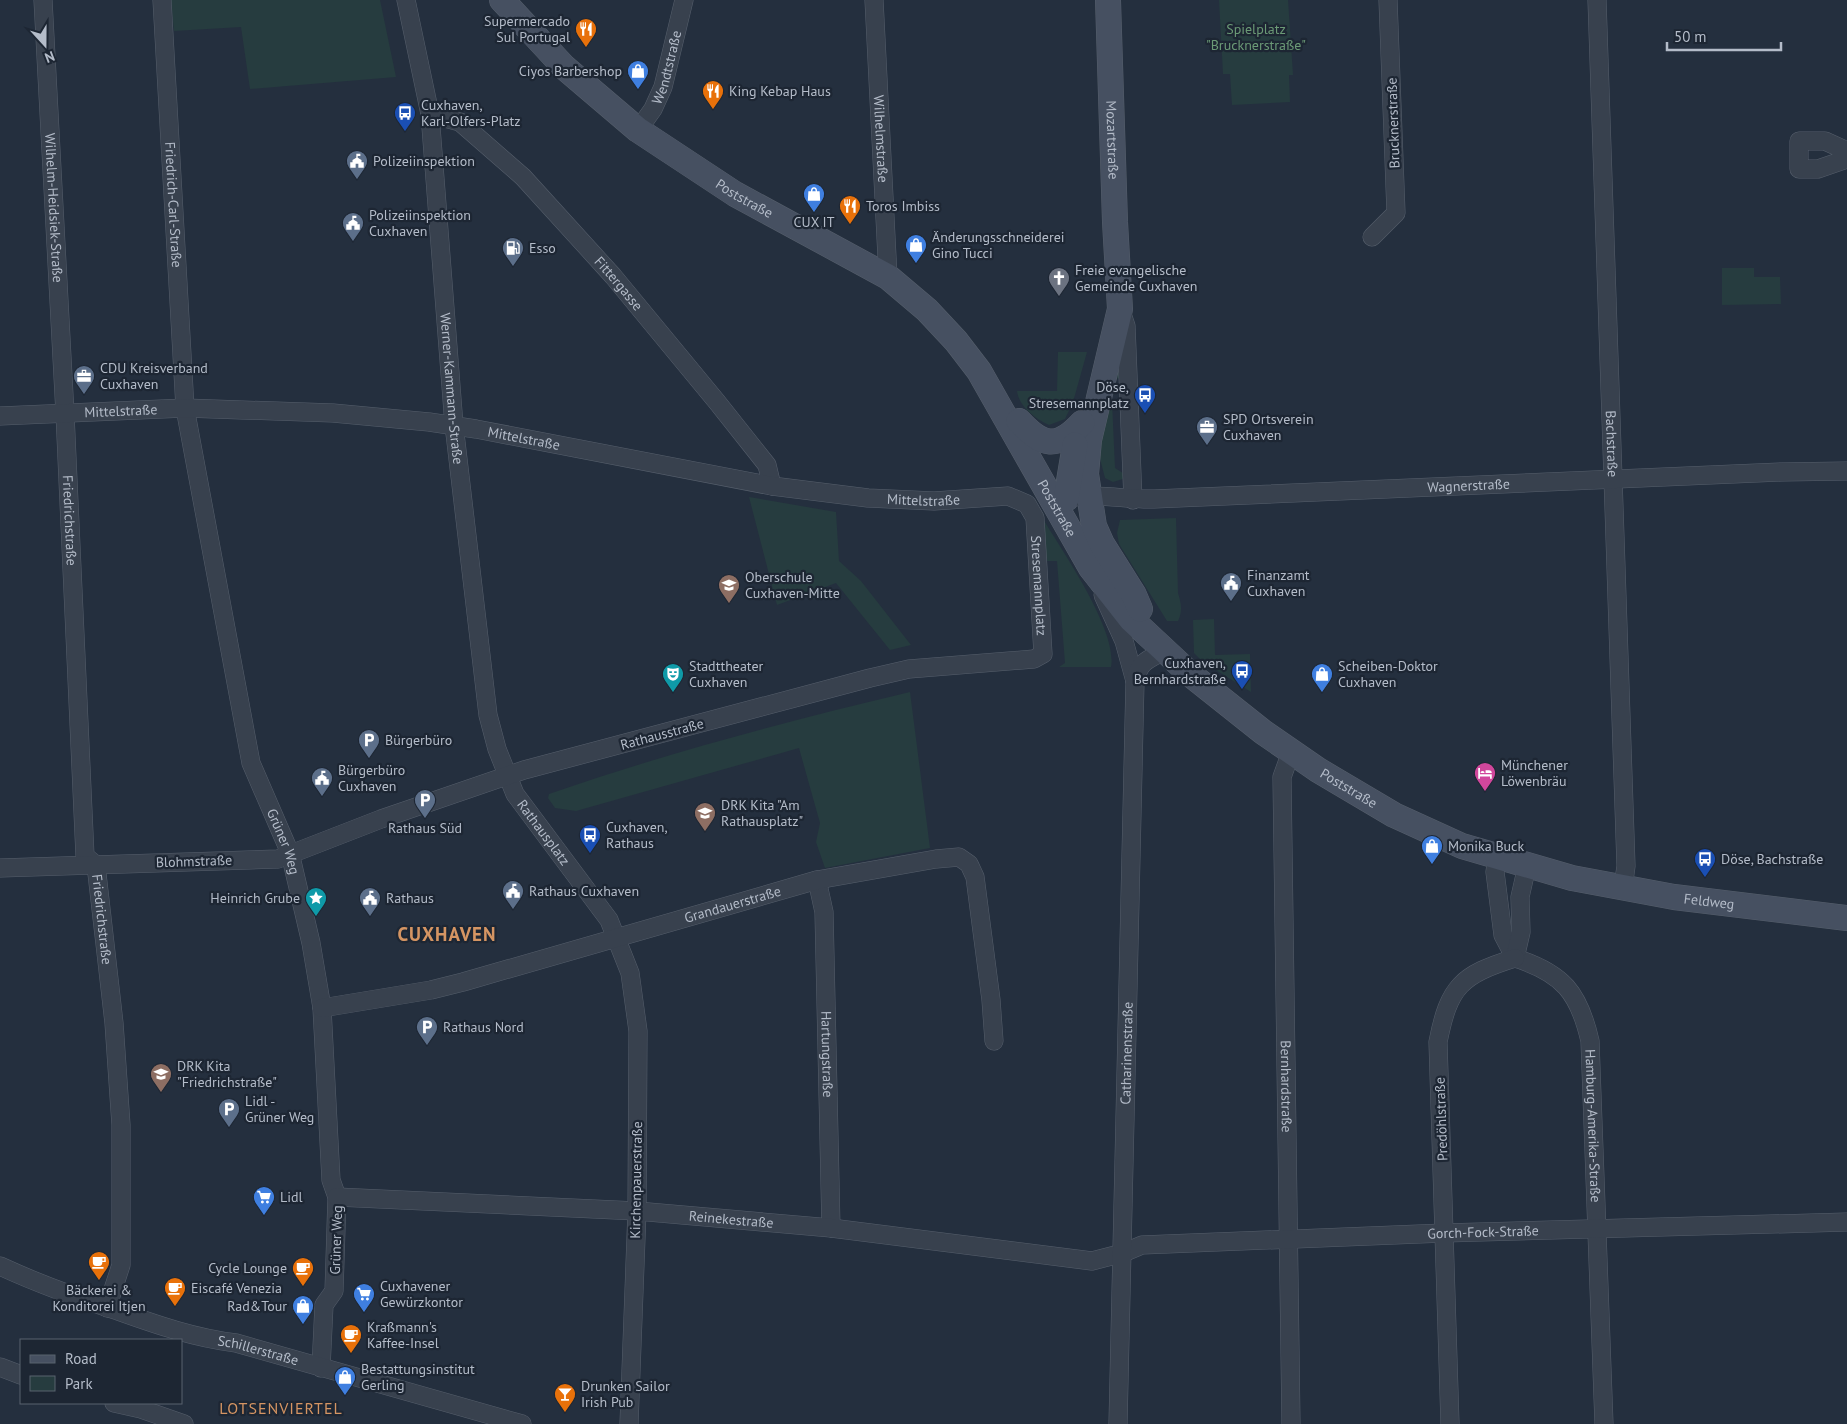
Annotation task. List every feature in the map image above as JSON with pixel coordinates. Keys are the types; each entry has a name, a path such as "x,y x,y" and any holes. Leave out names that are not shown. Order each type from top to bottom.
{"street":[{"name":"Wilhelm-Heidsiek-Straße","path":"43,0 65,414"},
{"name":"Friedrich-Carl-Straße","path":"162,0 186,408"},
{"name":"Werner-Kammann-Straße","path":"406,0 430,114 454,425 482,680 488,715 507,776"},
{"name":"Poststraße","path":"502,0 564,67 638,130 735,194 888,277 927,310 956,341 1075,503 1091,568 1131,619 1159,647 1222,700 1291,752 1356,794 1420,828 1462,846 1572,878"},
{"name":"Wendtstraße","path":"638,130 653,109 663,86 684,0"},
{"name":"Wilhelmstraße","path":"874,0 888,277"},
{"name":"Mozartstraße","path":"1075,503 1086,474 1089,440 1120,309 1108,0"},
{"name":"Brucknerstraße","path":"1372,237 1396,213 1388,0"},
{"name":"Bachstraße","path":"1597,0 1626,866 1623,888"},
{"name":"Fittergasse","path":"430,114 460,122 529,184 613,276 734,422 768,465 772,486"},
{"path":"1847,151 1825,141 1799,141 1799,169 1818,169 1847,160"},
{"name":"Mozartstraße","path":"1075,503 1070,465 1110,324 1118,280"},
{"name":"Mozartstraße","path":"1120,309 1126,326 1133,500"},
{"name":"Poststraße","path":"989,388 1019,421 1075,503 1104,564 1140,609 1159,647"},
{"name":"Mittelstraße","path":"0,416 186,408 333,413 454,425 772,486 868,498 934,501 1008,496 1027,504 1035,518"},
{"name":"Grüner Weg","path":"186,408 251,763 290,853 311,943 322,1008 330,1180 337,1197 334,1291 324,1305 321,1368"},
{"name":"Friedrichstraße","path":"65,414 85,856 96,865 114,1023 121,1135 121,1265 107,1308"},
{"path":"1019,421 1041,440 1056,442 1070,436 1082,423"},
{"name":"Wagnerstraße","path":"1075,503 1116,496 1133,500 1782,472 1847,471"},
{"name":"Stresemannplatz","path":"1035,518 1042,654"},
{"name":"Catharinenstraße","path":"1091,568 1124,641 1135,681"},
{"name":"Catharinenstraße","path":"1118,1424 1135,681 1138,668 1159,647"},
{"name":"Rathausstraße","path":"290,853 507,776 909,669 1034,659 1042,654"},
{"name":"Bernhardstraße","path":"1291,752 1282,778 1292,1424"},
{"name":"Rathausplatz","path":"507,776 515,794 591,893 609,920 617,938"},
{"name":"Blohmstraße","path":"0,868 278,858 290,853"},
{"name":"Grandauerstraße","path":"322,1008 431,990 817,880 936,859 959,857 969,864 976,887 992,1000 994,1041"},
{"path":"1497,857 1495,872 1503,935 1515,958"},
{"path":"1515,958 1521,932 1520,897 1527,866"},
{"name":"Feldweg","path":"1572,878 1674,897 1847,918"},
{"name":"Hartungstraße","path":"817,880 824,912 832,1228"},
{"name":"Kirchenpauerstraße","path":"617,938 630,972 638,1031 636,1211 629,1424"},
{"name":"Hamburg-Amerika-Straße","path":"1515,958 1538,965 1560,979 1575,995 1585,1019 1590,1042 1604,1424"},
{"name":"Predöhlstraße","path":"1450,1424 1438,1042 1444,1015 1456,990 1472,974 1515,958"},
{"name":"Reinekestraße","path":"337,1197 636,1211 832,1228 1092,1261 1123,1254"},
{"name":"Gorch-Fock-Straße","path":"1123,1254 1142,1245 1444,1233 1847,1222"},
{"name":"Schillerstraße","path":"0,1266 33,1282 181,1332 208,1339 236,1342 321,1368 522,1424"},
{"path":"0,1367 20,1375"},
{"path":"118,1404 141,1409 184,1424"}],"green space":[{"path":"171,0 380,0 396,77 250,89 241,27 174,31"},
{"name":"Spielplatz \"Brucknerstraße\"","path":"1219,0 1288,0 1293,75 1289,75 1290,102 1232,105 1230,74 1223,74"},
{"path":"1722,268 1754,268 1754,277 1780,277 1781,304 1722,305"},
{"path":"1121,331 1123,378 1111,379 1115,468 1126,475 1126,478 1113,482 1105,478 1099,455 1092,454 1094,435"},
{"path":"1058,352 1087,352 1073,402 1065,419 1049,425 1034,416 1025,407 1018,397 1017,391 1057,391"},
{"path":"749,497 836,512 839,561 861,581 911,645 890,650 836,583 777,605"},
{"path":"1176,518 1178,593 1181,610 1178,621 1167,621 1119,544 1117,533 1120,520"},
{"path":"1043,519 1098,613 1111,652 1111,667 1059,667 1065,663 1057,561 1046,561"},
{"path":"1214,619 1215,655 1250,654 1251,692 1203,662 1194,653 1193,620"},
{"path":"910,692 930,848 825,868 816,842 820,823 799,748 576,811 555,808 548,798 549,794 683,751 819,714"}],"place":[{"name":"Supermercado Sul Portugal","path":"586,48"},
{"name":"Ciyos Barbershop","path":"638,90"},
{"name":"King Kebap Haus","path":"713,110"},
{"name":"Cuxhaven, Karl-Olfers-Platz","path":"405,132"},
{"name":"Polizeiinspektion","path":"357,180"},
{"name":"CUX IT","path":"814,213"},
{"name":"Toros Imbiss","path":"850,225"},
{"name":"Polizeiinspektion Cuxhaven","path":"353,242"},
{"name":"Änderungsschneiderei Gino Tucci","path":"916,264"},
{"name":"Esso","path":"513,267"},
{"name":"Freie evangelische Gemeinde Cuxhaven","path":"1059,297"},
{"name":"CDU Kreisverband Cuxhaven","path":"84,395"},
{"name":"Döse, Stresemannplatz","path":"1145,414"},
{"name":"SPD Ortsverein Cuxhaven","path":"1207,446"},
{"name":"Finanzamt Cuxhaven","path":"1231,602"},
{"name":"Oberschule Cuxhaven-Mitte","path":"729,604"},
{"name":"Cuxhaven, Bernhardstraße","path":"1242,690"},
{"name":"Stadttheater Cuxhaven","path":"673,693"},
{"name":"Scheiben-Doktor Cuxhaven","path":"1322,693"},
{"name":"Bürgerbüro","path":"369,759"},
{"name":"Münchener Löwenbräu","path":"1485,792"},
{"name":"Bürgerbüro Cuxhaven","path":"322,797"},
{"name":"Rathaus Süd","path":"425,819"},
{"name":"DRK Kita \"Am Rathausplatz\"","path":"705,832"},
{"name":"Cuxhaven, Rathaus","path":"590,854"},
{"name":"Monika Buck","path":"1432,865"},
{"name":"Döse, Bachstraße","path":"1705,878"},
{"name":"Rathaus Cuxhaven","path":"513,910"},
{"name":"Heinrich Grube","path":"316,917"},
{"name":"Rathaus","path":"370,917"},
{"name":"Rathaus Nord","path":"427,1046"},
{"name":"DRK Kita \"Friedrichstraße\"","path":"161,1093"},
{"name":"Lidl - Grüner Weg","path":"229,1128"},
{"name":"Lidl","path":"264,1216"},
{"name":"Bäckerei & Konditorei Itjen","path":"99,1281"},
{"name":"Cycle Lounge","path":"303,1287"},
{"name":"Eiscafé Venezia","path":"175,1307"},
{"name":"Cuxhavener Gewürzkontor","path":"364,1313"},
{"name":"Rad&Tour","path":"303,1325"},
{"name":"Kraßmann's Kaffee-Insel","path":"351,1354"},
{"name":"Bestattungsinstitut Gerling","path":"345,1396"},
{"name":"Drunken Sailor Irish Pub","path":"565,1413"}],"district":[{"name":"CUXHAVEN","path":"447,934"},
{"name":"LOTSENVIERTEL","path":"281,1408"}]}
